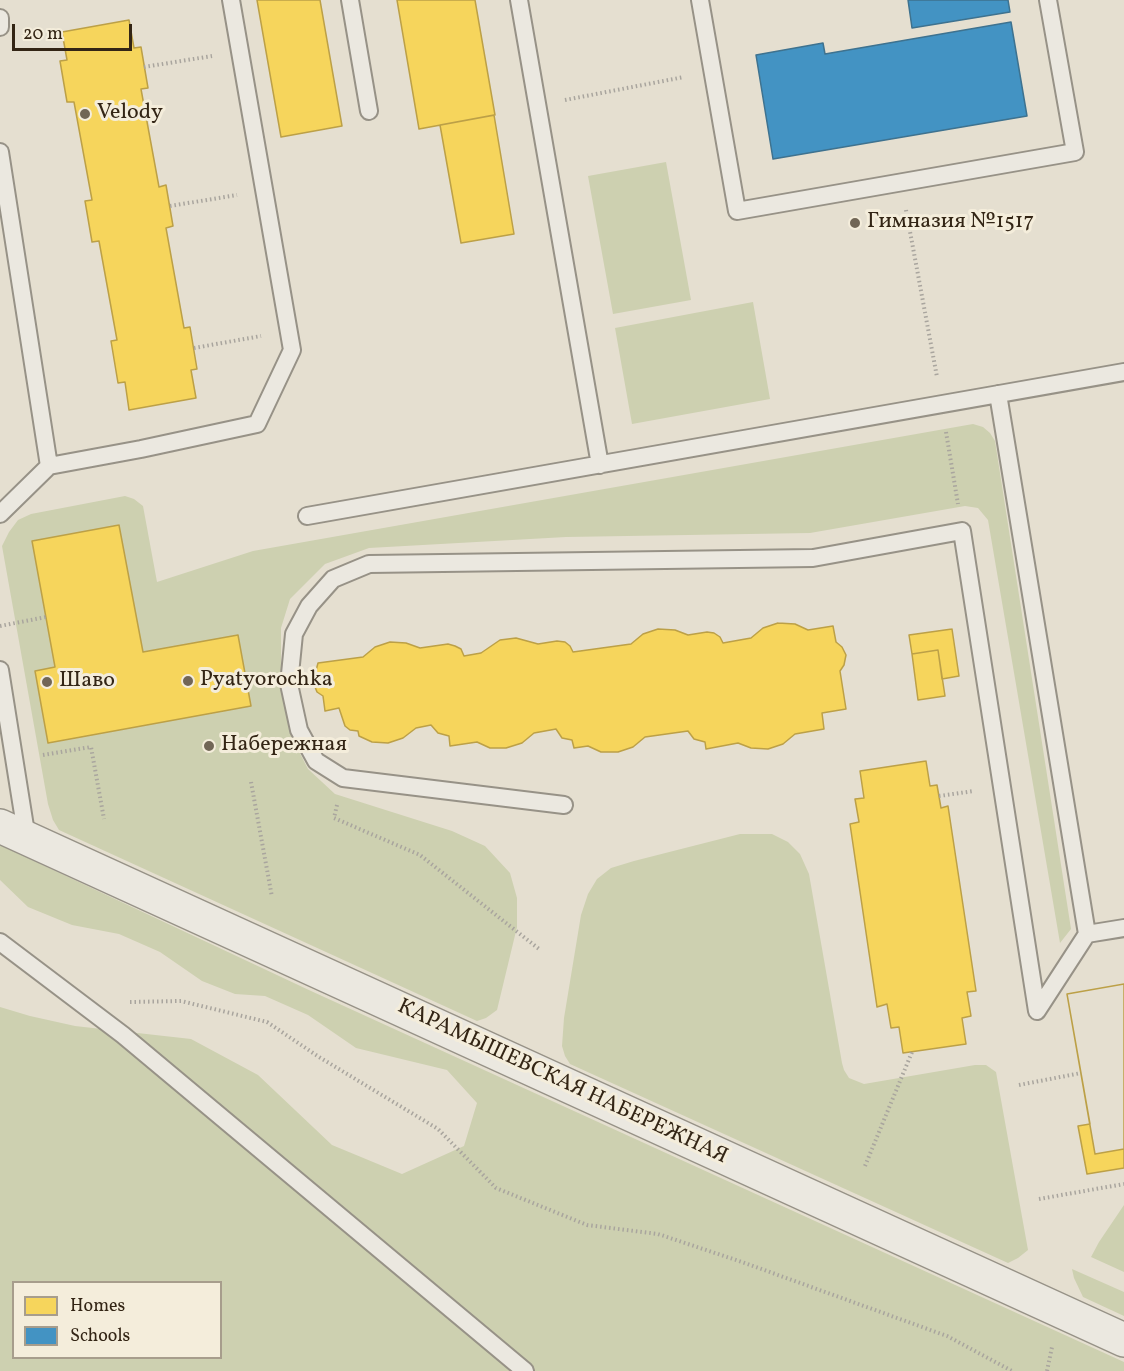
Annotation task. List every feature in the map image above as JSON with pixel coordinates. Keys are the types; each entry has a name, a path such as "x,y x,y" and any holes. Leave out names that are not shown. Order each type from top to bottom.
{"street":[{"name":"КАРАМЫШЕВСКАЯ НАБЕРЕЖНАЯ","path":"13,832 1124,1340"}],"lane":[{"path":"0,514 49,466 257,424 292,350 231,0"},
{"path":"350,0 369,111"},
{"path":"519,0 600,465"},
{"path":"700,0 737,211 1075,152 1048,0"},
{"path":"0,18 0,27"},
{"path":"0,152 49,466"},
{"path":"307,516 1124,372"},
{"path":"564,805 343,778 316,761 299,730 289,684 294,634 309,606 333,579 369,564 813,558 962,531 1037,1011 1087,934 998,394"},
{"path":"0,670 14,760 13,832"},
{"path":"1087,934 1124,928"},
{"path":"0,942 86,1005 525,1371"}],"path":[{"path":"144,67 240,51"},
{"path":"537,105 713,72"},
{"path":"900,182 962,531"},
{"path":"170,206 265,190"},
{"path":"194,348 289,331"},
{"path":"0,626 46,617"},
{"path":"14,760 91,747 104,819"},
{"path":"343,778 334,818 420,855 539,949"},
{"path":"251,782 272,897"},
{"path":"86,1005 181,1001 267,1023 438,1129 496,1188 587,1225 658,1233 742,1262 948,1336 1012,1371"},
{"path":"865,1166 912,1052"},
{"path":"1019,1085 1081,1072"},
{"path":"1039,1199 1124,1184"}],"green space":[{"path":"666,162 691,300 613,314 588,176"},
{"path":"753,302 770,399 632,424 615,328"},
{"path":"973,424 983,427 995,441 1071,929 1060,943 988,520 978,508 965,506 810,533 566,537 369,548 325,564 290,599 281,628 281,686 291,736 308,769 335,794 452,831 485,846 510,873 517,898 517,927 497,1010 486,1018 477,1021 59,830 53,820 48,804 2,546 18,520 31,514 125,496 134,499 143,506 157,582 253,551"},
{"path":"740,834 772,834 788,842 800,854 809,874 842,1063 849,1078 864,1084 975,1065 986,1065 996,1072 1028,1250 1018,1258 1008,1263 570,1064 562,1046 564,1018 581,915 588,894 597,879 611,868"},
{"path":"0,845 311,991 1124,1362 1124,1371 0,1371 0,1007 75,1026 191,1039 258,1075 332,1145 402,1174 464,1146 477,1103 447,1070 356,1048 308,1015 265,996 235,994 202,981 160,952 119,934 72,925 28,907 0,880"},
{"path":"1124,1205 1124,1272 1091,1257"},
{"path":"1072,1269 1124,1292 1124,1316 1083,1297"}],"building: Homes":[{"path":"257,0 320,0 342,126 281,137"},
{"path":"397,0 475,0 495,115 419,129"},
{"path":"129,20 134,48 141,47 148,88 141,89 159,187 166,185 173,226 166,228 184,328 190,327 197,369 191,370 196,398 129,410 125,382 118,383 111,341 117,340 99,241 92,242 85,201 92,200 74,102 67,102 60,61 67,60 62,32"},
{"path":"494,115 514,234 461,243 440,125"},
{"path":"119,525 143,652 238,635 251,706 48,743 35,671 55,667 32,541"},
{"path":"778,623 795,624 808,630 833,626 836,642 846,655 840,671 846,709 822,713 824,729 795,734 783,744 768,749 751,748 738,743 706,749 705,742 694,739 688,731 645,737 633,747 618,752 601,752 588,746 574,748 572,740 562,738 556,729 534,733 522,743 506,748 490,748 477,742 450,746 449,736 438,733 431,725 416,728 403,738 388,743 372,742 359,736 358,731 350,730 345,726 339,708 325,711 323,696 317,692 313,682 318,663 363,657 375,647 390,642 406,643 420,648 448,644 461,649 464,656 481,653 500,640 516,638 538,644 565,642 573,652 631,644 643,634 658,629 675,630 688,635 714,633 723,643 751,638 763,628"},
{"path":"952,629 959,676 942,679 938,650 912,654 909,635"},
{"path":"938,650 945,696 918,700 912,654"},
{"path":"926,761 930,786 937,785 941,808 948,806 976,991 967,992 971,1016 962,1018 966,1044 903,1053 899,1027 891,1028 887,1004 877,1007 850,824 859,822 855,799 864,798 860,771"},
{"path":"1124,984 1124,1168 1087,1174 1078,1126 1090,1124 1067,994"},
{"path":"1124,984 1124,1149 1095,1154 1067,994"}],"building: Schools":[{"path":"908,0 1008,0 1010,12 912,28"},
{"path":"1011,22 1027,116 773,159 756,55 823,43 825,54"}],"place":[{"name":"Velody","path":"85,114"},
{"name":"Гимназия №1517","path":"855,223"},
{"name":"Pyatyorochka","path":"188,681"},
{"name":"Шаво","path":"47,682"},
{"name":"Набережная","path":"209,746"}]}
